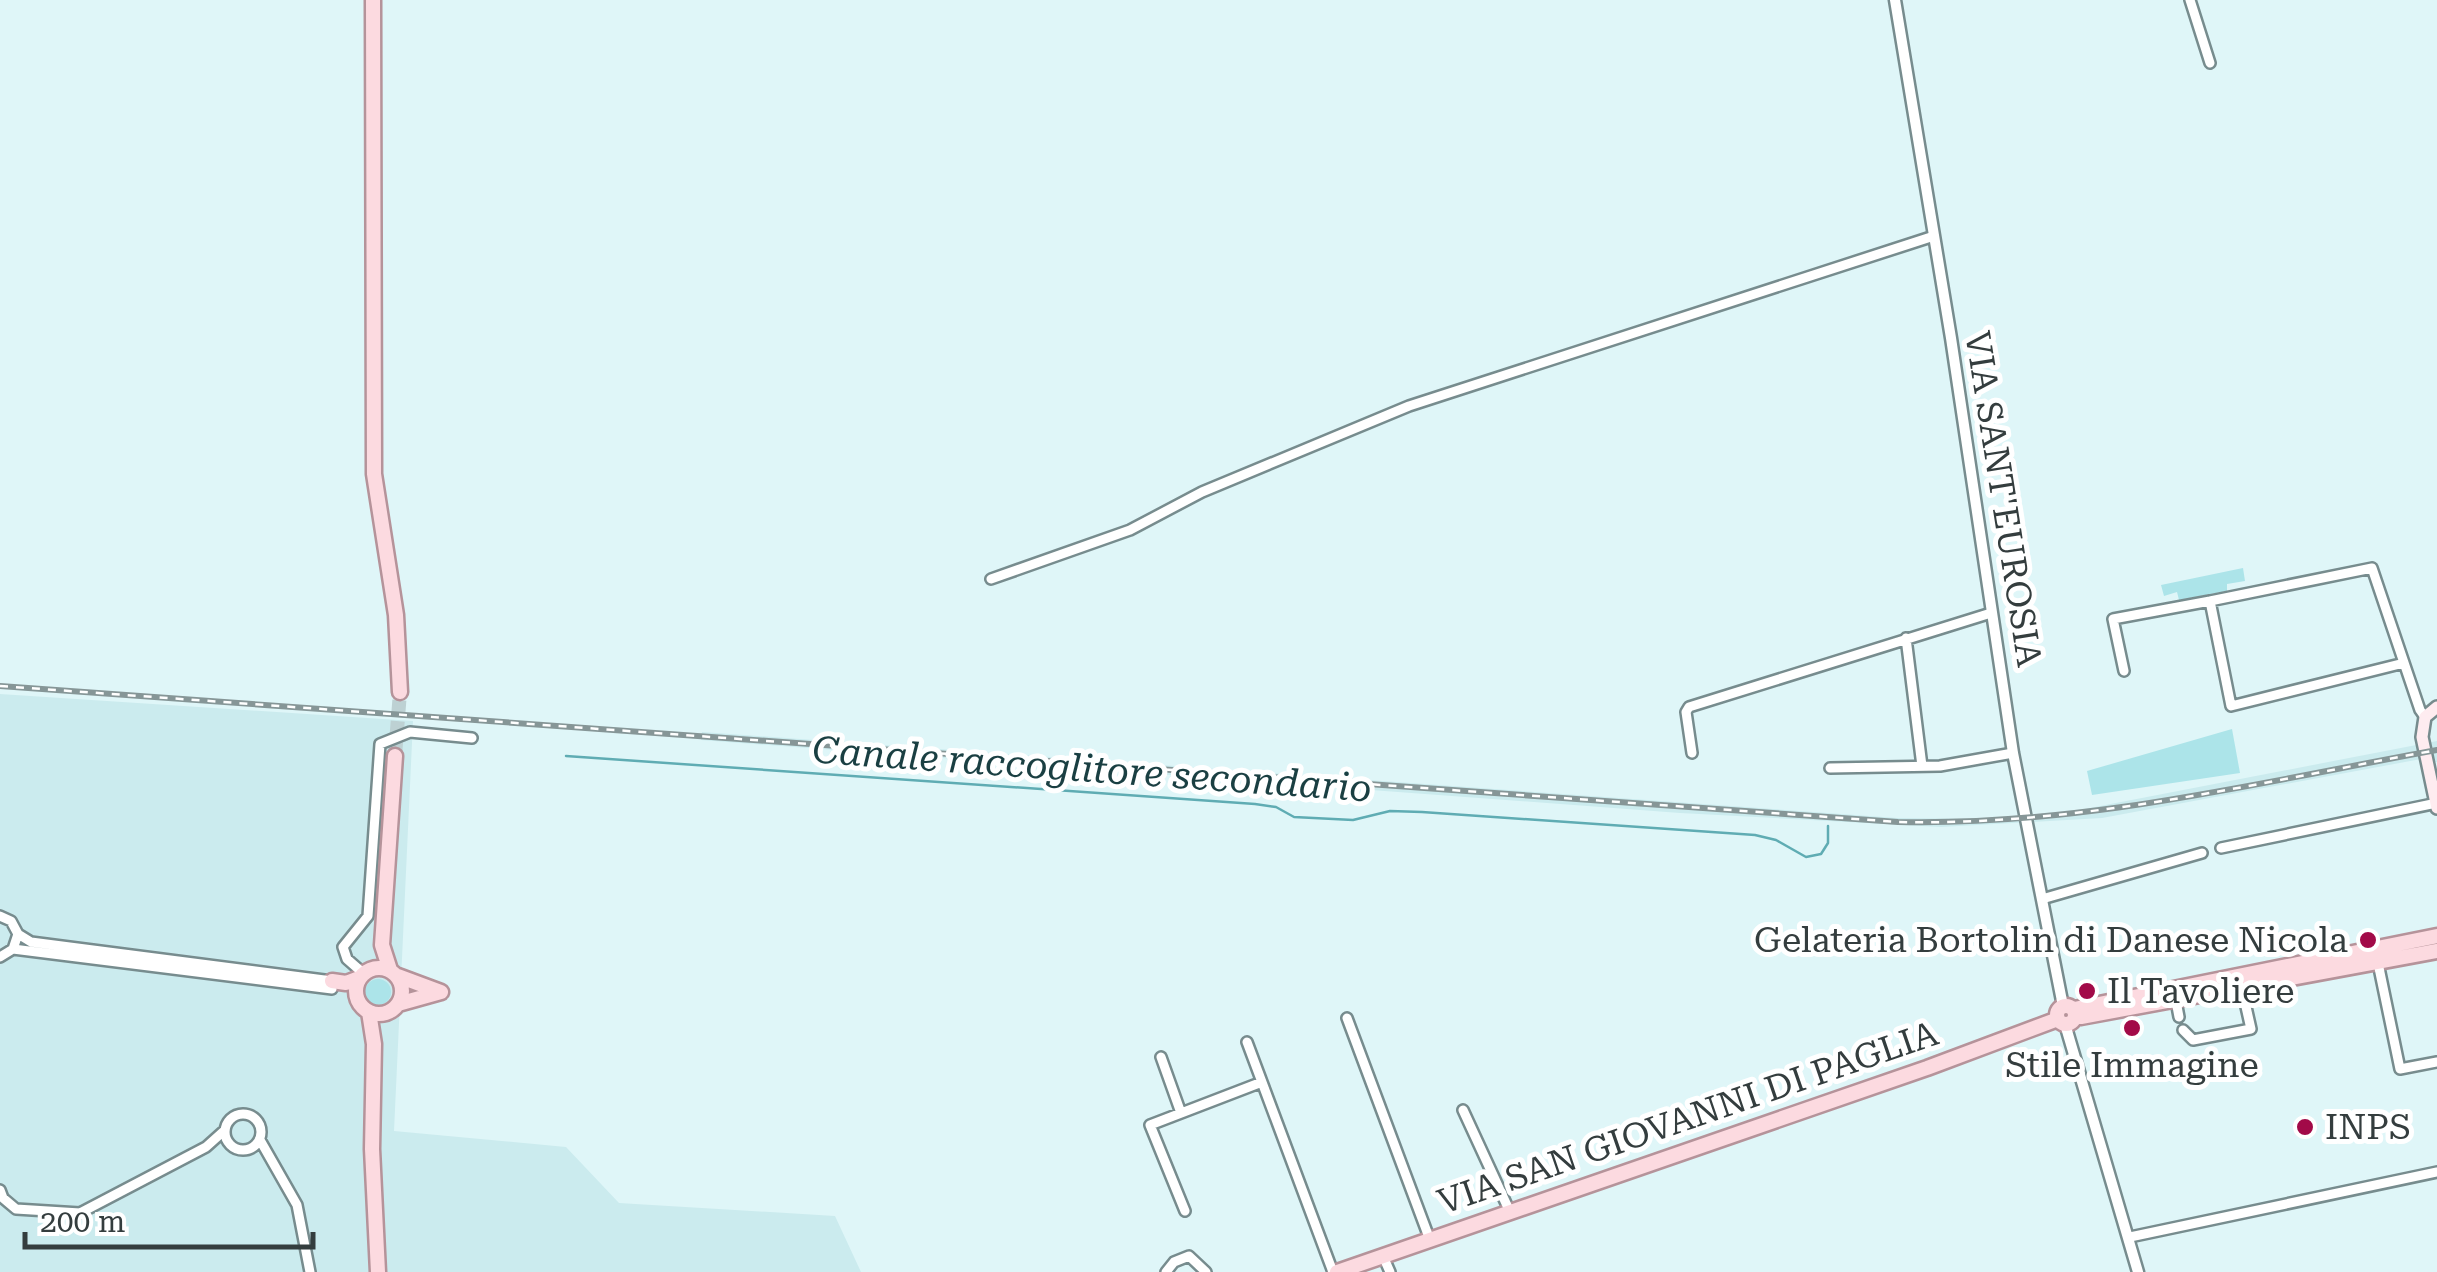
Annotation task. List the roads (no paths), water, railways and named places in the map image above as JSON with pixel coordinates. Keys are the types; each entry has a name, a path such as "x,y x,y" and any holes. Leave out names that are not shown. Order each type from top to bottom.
{"main road":[{"path":"374,0 374,474 396,615 400,692"},
{"path":"2437,707 2424,717 2422,737 2437,805"},
{"path":"374,1044 401,985 382,945 395,756"},
{"path":"2067,1015 2437,936"},
{"path":"356,999 364,973 382,945"},
{"path":"2067,1015 2176,1001 2437,951"},
{"path":"332,985 364,973 394,973 441,992 392,1009 368,1012"},
{"path":"332,985 356,999 368,1012 374,1044 372,1149 379,1271"},
{"name":"VIA SAN GIOVANNI DI PAGLIA","path":"1335,1272 1927,1068 2067,1015"}],"street":[{"name":"VIA SANT'EUROSIA","path":"1894,0 2013,753 2067,1015 2138,1272"},
{"path":"2190,0 2210,63"},
{"path":"991,579 1130,530 1202,492 1409,406 1934,236"},
{"path":"2124,671 2113,618 2372,568 2424,717"},
{"path":"2210,601 2231,706 2404,663"},
{"path":"1692,753 1686,712 1689,707 1991,613"},
{"path":"1906,638 1922,766"},
{"path":"364,973 347,958 343,946 368,916 380,744 410,732 472,738"},
{"path":"1830,768 1922,766 2013,753"},
{"path":"2221,848 2437,805"},
{"path":"2042,899 2202,853"},
{"path":"0,916 11,921 18,934 31,942 332,985"},
{"path":"18,934 5,956 332,985"},
{"path":"2378,962 2400,1069 2437,1062"},
{"path":"2183,1030 2193,1040 2251,1029 2242,988"},
{"path":"2176,1001 2179,1018"},
{"path":"1347,1018 1430,1240"},
{"path":"1247,1042 1335,1272"},
{"path":"1161,1056 1181,1113"},
{"path":"1186,1211 1150,1125 1262,1082"},
{"path":"1463,1110 1510,1212"},
{"path":"0,1190 16,1209 80,1214 206,1148 232,1117 249,1114 258,1122 260,1140 271,1164 297,1205 310,1272"},
{"path":"225,1130 231,1146"},
{"path":"206,1148 231,1146 240,1150 251,1148 260,1140"},
{"path":"251,1148 271,1164"},
{"path":"2130,1237 2437,1172"},
{"path":"1166,1272 1174,1262 1188,1256 1206,1272"},
{"path":"1384,1256 1390,1272"}],"waterway":[{"name":"Canale raccoglitore secondario","path":"566,756 1255,804 1276,807 1294,817 1353,820 1390,811 1422,812 1755,835 1776,840 1806,857 1821,854 1828,843 1828,826"}],"tunnel":[{"path":"395,756 400,692"}],"railway":[{"path":"0,686 1898,822 1967,821 2102,810 2437,750"}],"place":[{"name":"Gelateria Bortolin di Danese Nicola","path":"2368,940"},
{"name":"Il Tavoliere","path":"2087,991"},
{"name":"Stile Immagine","path":"2132,1028"},
{"name":"INPS","path":"2305,1127"}]}
